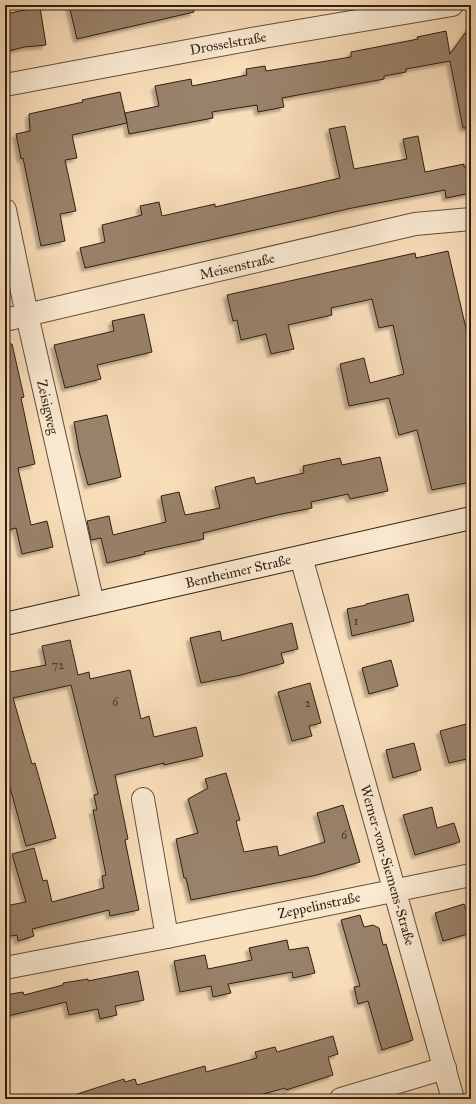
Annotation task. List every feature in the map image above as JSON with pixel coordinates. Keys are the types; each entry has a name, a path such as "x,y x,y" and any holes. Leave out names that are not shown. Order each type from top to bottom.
{"street":[{"name":"Drosselstraße","path":"5,85 406,9 452,5"},
{"name":"Zeisigweg","path":"5,210 27,315 93,604"},
{"name":"Meisenstraße","path":"5,320 415,224 471,219"},
{"name":"Bentheimer Straße","path":"5,624 471,518"},
{"name":"Werner-von-Siemens-Straße","path":"301,557 453,1099"},
{"path":"143,799 167,937"},
{"name":"Zeppelinstraße","path":"5,968 167,937 471,875"},
{"path":"341,1099 445,1068"}],"building":[{"path":"69,5 193,5 194,12 77,39"},
{"path":"40,7 46,45 24,47 5,52 5,14"},
{"path":"471,25 471,128 463,128 450,61 406,69 406,72 384,76 384,79 282,98 284,107 258,112 257,105 212,112 213,118 129,134 125,113 159,106 155,86 191,79 192,86 247,75 246,69 265,66 266,71 351,57 351,52 418,39 417,37 446,31 450,54"},
{"path":"120,92 127,123 72,135 77,158 65,160 76,211 60,214 65,241 41,246 23,158 21,159 16,134 30,131 29,114"},
{"path":"345,126 354,169 407,159 403,139 418,136 425,172 464,164 464,167 471,165 471,193 446,198 445,190 352,208 85,268 80,248 105,242 102,225 142,215 140,206 159,202 162,216 215,204 215,207 340,178 329,129"},
{"path":"448,251 471,350 471,482 432,490 417,430 399,435 389,398 349,406 340,364 364,358 370,383 404,374 393,325 379,328 372,299 331,308 332,315 288,325 294,349 271,354 266,334 241,340 237,320 233,321 227,295 415,253 416,258"},
{"path":"144,314 152,352 97,365 101,379 65,388 54,345 114,331 112,321"},
{"path":"5,344 12,344 24,397 21,398 35,464 18,468 31,525 47,521 53,547 22,554 16,528 5,531 5,443 8,443 5,431"},
{"path":"107,415 121,477 88,485 79,451 74,422"},
{"path":"380,457 388,491 350,499 348,494 311,502 312,508 203,533 204,539 144,552 145,554 107,563 101,538 91,540 87,521 109,516 113,535 166,522 161,496 179,492 185,515 220,508 215,487 254,477 256,484 304,473 303,466 340,458 342,465"},
{"path":"408,594 414,621 352,636 347,609"},
{"path":"292,623 298,649 281,653 284,663 241,675 201,683 190,638 220,631 222,641"},
{"path":"70,640 78,675 89,672 90,679 130,670 141,719 149,716 154,737 196,727 203,756 164,765 164,763 115,775 128,839 125,840 139,910 110,916 109,910 32,929 34,936 18,941 17,935 5,937 5,906 26,902 12,854 34,848 43,881 47,880 52,902 104,888 102,876 106,875 93,810 97,810 94,795 98,794 71,685 13,698 32,764 35,763 56,838 26,846 5,769 5,673 46,665 42,646"},
{"path":"391,660 398,686 369,694 362,668"},
{"path":"310,683 321,723 309,726 312,736 292,741 278,692"},
{"path":"466,724 471,742 471,758 449,763 440,731"},
{"path":"414,743 421,770 393,778 386,750"},
{"path":"226,773 240,820 236,821 244,852 277,846 279,856 325,842 317,813 343,805 360,862 317,875 191,900 186,878 184,878 176,839 198,833 188,799 208,788 205,779"},
{"path":"432,807 437,828 454,823 460,842 415,855 403,815"},
{"path":"464,904 468,916 471,915 471,933 443,941 435,913"},
{"path":"360,915 364,927 373,925 379,928 383,945 386,944 413,1040 382,1050 368,1001 358,1004 354,987 360,986 341,920"},
{"path":"287,940 289,950 308,947 315,973 293,978 292,972 228,984 231,993 213,997 211,986 180,992 174,961 205,955 208,969 252,960 249,948"},
{"path":"138,971 144,1000 115,1006 117,1015 100,1019 98,1009 69,1015 66,1002 8,1016 5,995 23,992 24,995 63,985 63,983 88,979 88,981"},
{"path":"333,1036 338,1054 328,1057 333,1075 286,1090 285,1088 245,1099 74,1099 74,1095 124,1079 125,1082 135,1079 137,1085 205,1066 206,1072 257,1058 255,1052 275,1047 277,1052"}]}
